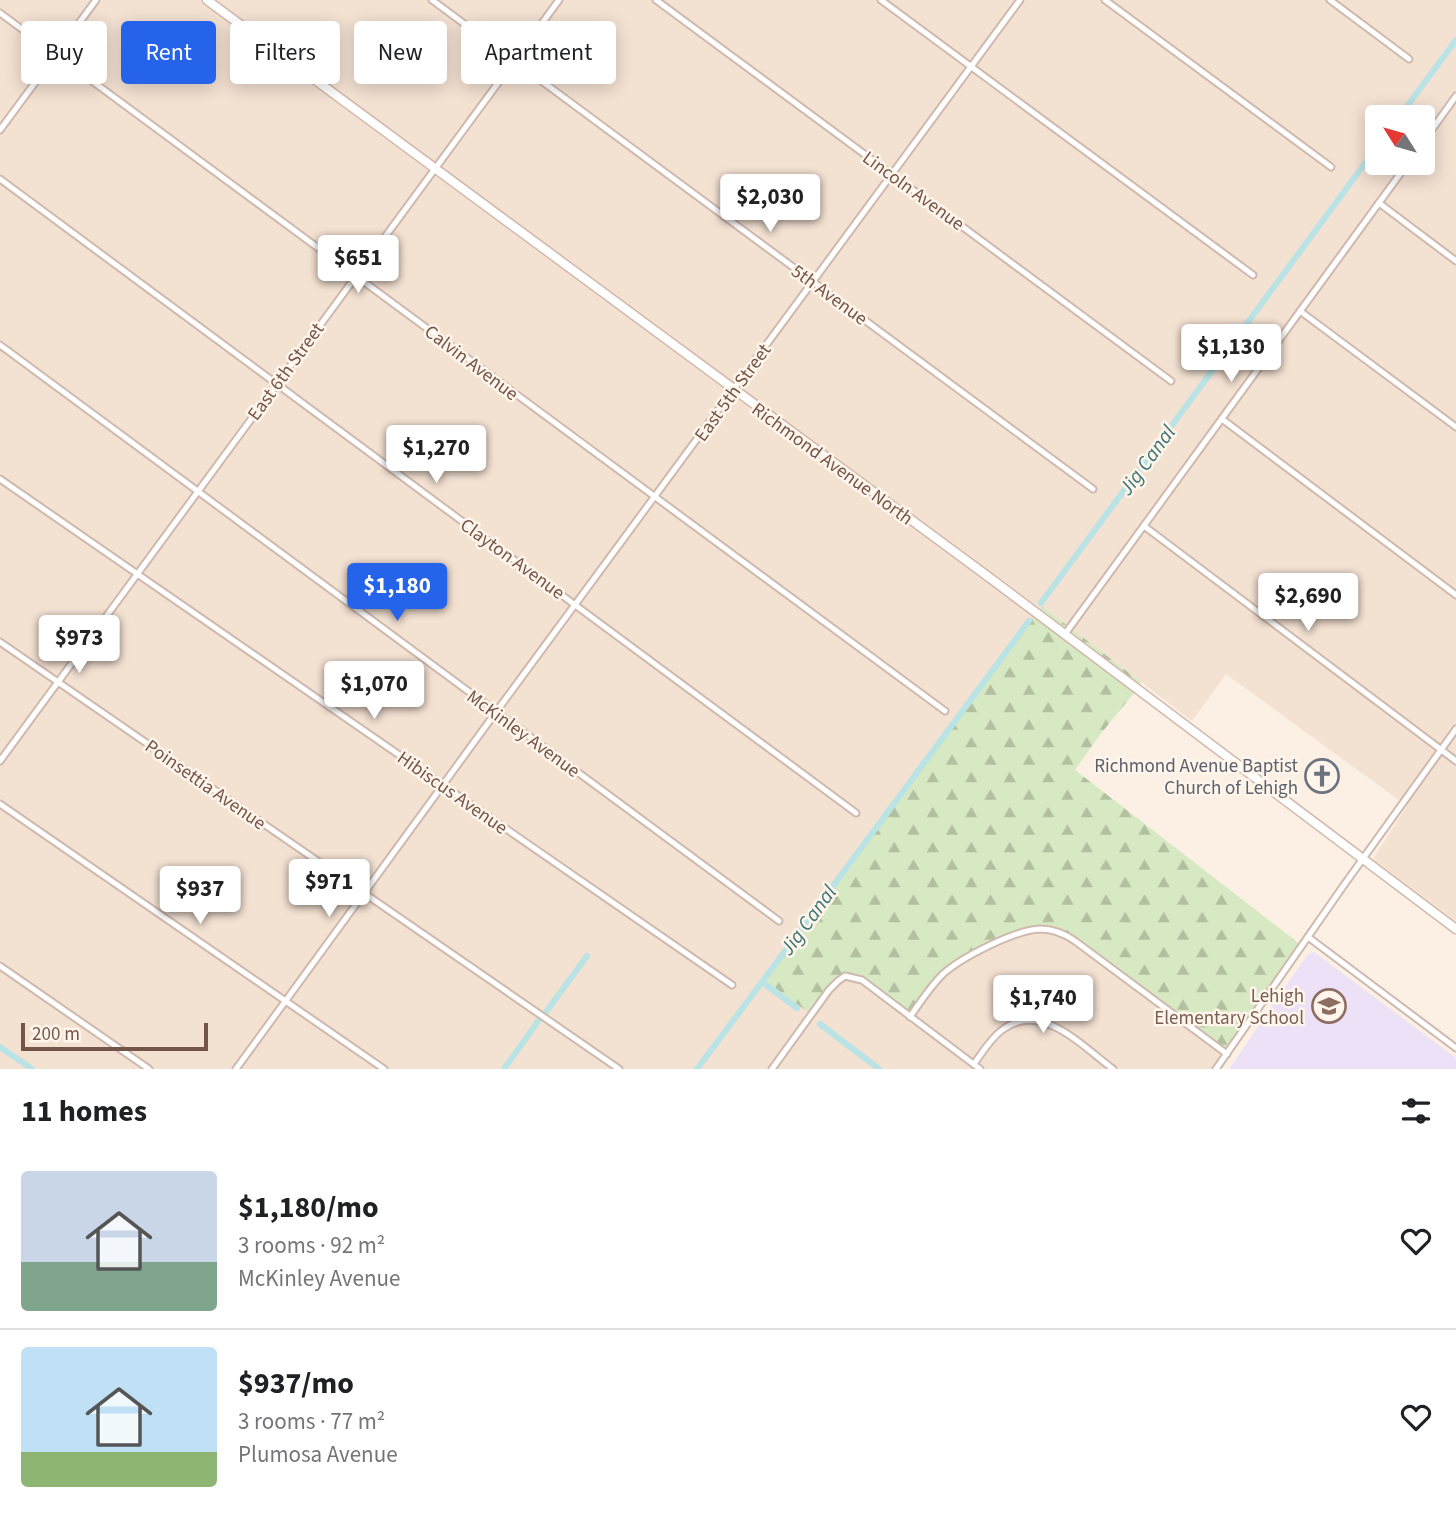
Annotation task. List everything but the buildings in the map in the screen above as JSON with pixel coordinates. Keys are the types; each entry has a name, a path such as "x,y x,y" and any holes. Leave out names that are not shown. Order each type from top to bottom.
{"street":[{"path":"80,21 96,0"},
{"name":"Richmond Avenue North","path":"207,0 1065,634 1456,929"},
{"name":"5th Avenue","path":"432,0 461,22"},
{"name":"East 6th Street","path":"544,21 559,0"},
{"name":"Lincoln Avenue","path":"656,0 1171,381"},
{"path":"881,0 1253,275"},
{"name":"East 5th Street","path":"236,1069 1020,0"},
{"path":"1105,0 1331,167"},
{"path":"1330,0 1409,59"},
{"name":"Calvin Avenue","path":"0,13 21,28"},
{"path":"0,130 34,84"},
{"name":"Calvin Avenue","path":"97,84 945,711"},
{"name":"East 6th Street","path":"0,761 497,84"},
{"name":"5th Avenue","path":"545,84 1093,489"},
{"path":"1435,125 1456,96"},
{"path":"1065,634 1399,175"},
{"name":"Clayton Avenue","path":"0,179 856,813"},
{"path":"1379,203 1456,261"},
{"path":"1300,311 1456,428"},
{"name":"McKinley Avenue","path":"0,345 779,921"},
{"path":"1222,419 1456,595"},
{"name":"Hibiscus Avenue","path":"0,480 732,985"},
{"path":"1144,526 1456,761"},
{"name":"Poinsettia Avenue","path":"0,642 619,1069"},
{"path":"1216,1069 1456,729"},
{"path":"0,804 384,1069"},
{"path":"910,1017 935,983 974,953 1027,931 1049,930 1069,937 1227,1054"},
{"path":"1308,937 1456,1048"},
{"path":"0,966 149,1069"},
{"path":"772,1069 830,989 845,976 862,981 980,1069"},
{"path":"974,1064 1000,1032 1012,1024 1028,1020 1057,1027 1113,1069"}],"shaded area":[{"path":"0,0 202,0 230,21 230,84 315,84 1034,616 762,978 809,1013 840,974 851,973 909,1011 934,980 967,954 1034,926 1058,929 1080,940 1229,1051 1216,1069 0,1069"},
{"path":"213,0 1456,0 1456,921 1373,859 1407,806 1226,674 1192,721 1042,606 1038,611 326,84 340,84 340,21 241,21"},
{"name":"Lehigh Elementary School","path":"1314,952 1456,1058 1456,1069 1229,1069 1308,954"}],"green space":[{"path":"1042,606 1141,682 1139,686 1038,611"},
{"path":"1034,616 1135,692 1075,770 1301,945 1229,1051 1080,940 1058,929 1034,926 967,954 934,980 909,1012 851,973 832,982 809,1013 762,978"}],"waterway":[{"name":"Jig Canal","path":"1408,105 1456,40"},
{"name":"Jig Canal","path":"1041,603 1365,163"},
{"name":"Jig Canal","path":"797,1008 762,982 1029,621"},
{"path":"546,1012 587,956"},
{"name":"Jig Canal","path":"697,1069 762,982"},
{"path":"504,1069 539,1020"},
{"name":"Jig Canal","path":"820,1024 879,1069"},
{"path":"0,1047 32,1069"}],"place":[{"name":"Richmond Avenue Baptist Church of Lehigh","path":"1322,776"},
{"name":"Lehigh Elementary School","path":"1329,1006"}]}
